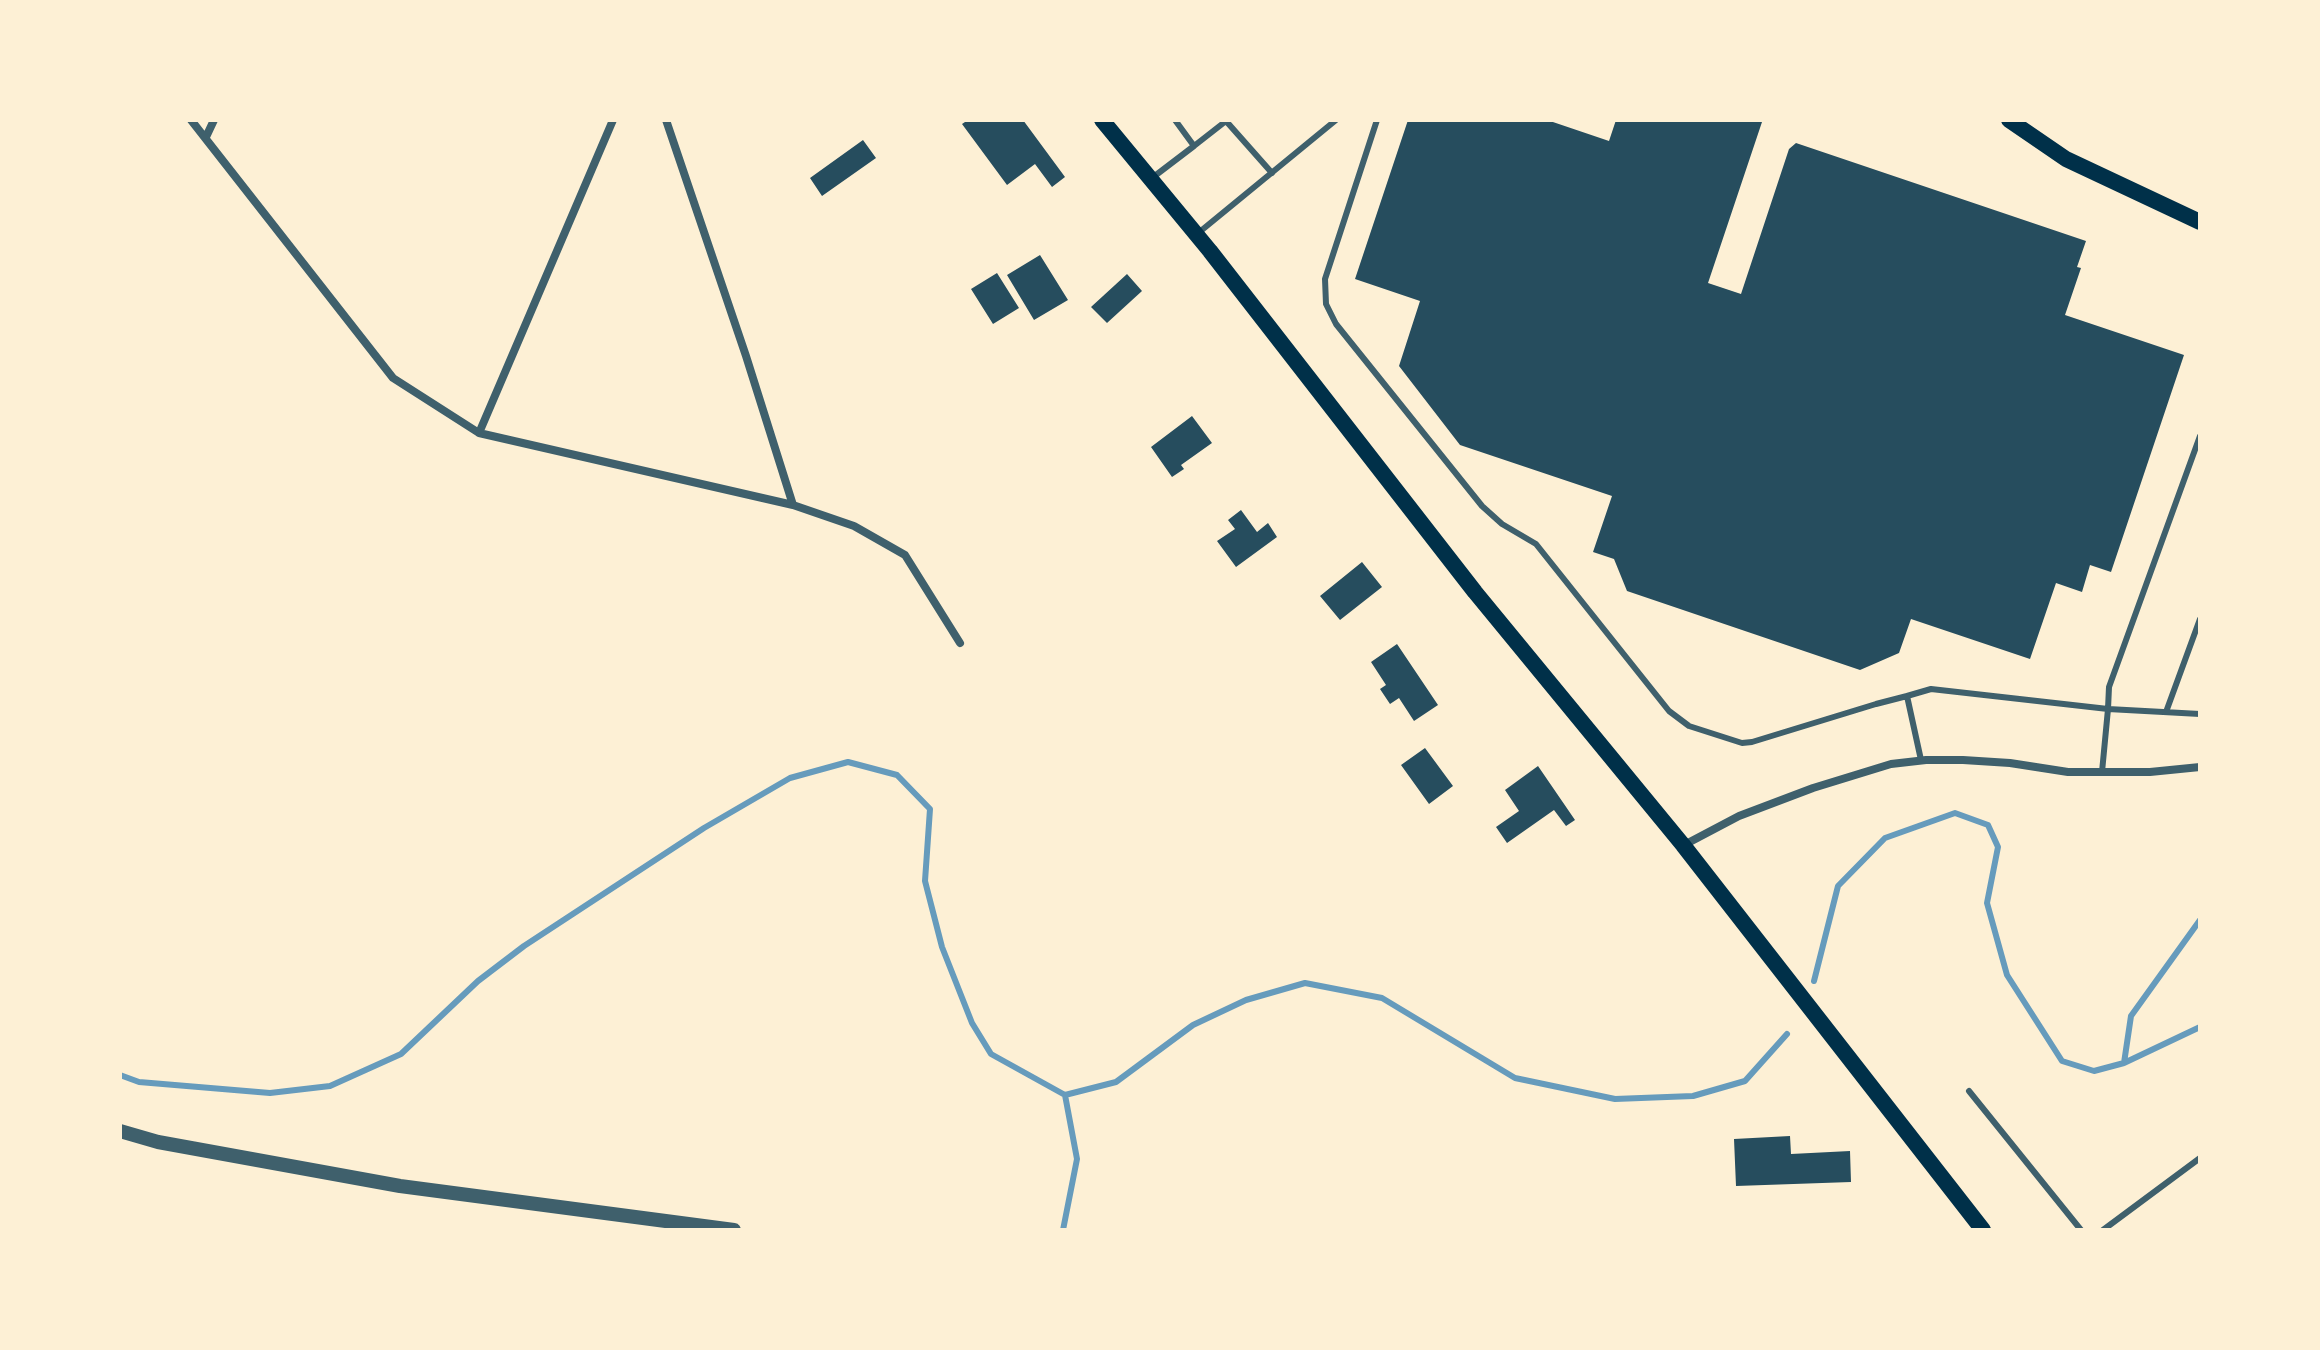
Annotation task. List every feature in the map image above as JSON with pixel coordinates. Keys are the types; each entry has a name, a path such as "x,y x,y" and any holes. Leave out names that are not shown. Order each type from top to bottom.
{"main road":[{"path":"1102,120 1196,235 1465,580 1683,845 1983,1230"},
{"path":"2009,120 2066,159 2200,222"}],"street":[{"path":"191,120 393,378 479,433 793,505 854,526 905,555 960,643"},
{"path":"206,137 214,120"},
{"path":"479,433 613,120"},
{"path":"666,120 793,505"},
{"path":"1683,845 1739,816 1813,788 1891,764 1921,760 2010,763 2068,772 2150,772 2200,767"},
{"path":"120,1131 158,1142 400,1186 734,1230"}],"lane":[{"path":"1175,120 1194,146"},
{"path":"1196,235 1336,120"},
{"path":"1377,120 1325,279 1326,304 1336,324 1482,506 1502,524 1536,544 1669,711 1689,726 1742,743 1752,742 1931,689 2108,709 2200,714"},
{"path":"1150,179 1226,121 1272,173"},
{"path":"2102,772 2109,687 2200,436"},
{"path":"2166,712 2200,619"},
{"path":"1907,696 1921,760"},
{"path":"1969,1091 2081,1230"},
{"path":"2103,1230 2200,1158"}],"building":[{"path":"968,120 1023,120 1065,177 1052,187 1035,164 1007,185 962,124"},
{"path":"1408,120 1547,120 1609,141 1616,120 1762,122 1708,283 1741,294 1789,149 1796,143 2086,241 2077,267 2081,268 2065,315 2184,355 2111,572 2090,565 2082,592 2056,583 2030,659 1911,619 1899,653 1860,670 1627,591 1614,559 1593,552 1612,496 1460,445 1399,366 1420,301 1355,279"},
{"path":"863,140 876,158 822,196 810,178"},
{"path":"1040,255 1068,300 1034,320 1007,275"},
{"path":"997,273 1019,308 993,324 971,289"},
{"path":"1127,274 1142,291 1107,323 1091,307"},
{"path":"1192,416 1212,443 1181,465 1184,469 1172,477 1151,447"},
{"path":"1241,510 1257,532 1268,523 1277,537 1236,567 1217,541 1235,529 1228,520"},
{"path":"1362,562 1382,587 1340,620 1320,596"},
{"path":"1397,644 1438,705 1414,721 1399,698 1390,704 1380,689 1386,685 1371,662"},
{"path":"1425,748 1453,786 1429,804 1401,765"},
{"path":"1538,766 1575,820 1566,826 1554,810 1507,843 1496,827 1519,811 1505,790"},
{"path":"1790,1136 1791,1154 1850,1151 1851,1182 1736,1186 1734,1139"}],"waterway":[{"path":"120,1075 139,1082 270,1093 330,1086 401,1054 478,981 524,946 704,828 790,778 848,762 897,775 930,809 925,881 942,947 972,1023 991,1054 1065,1095 1116,1082 1193,1025 1246,1000 1305,983 1382,998 1515,1078 1615,1099 1693,1096 1745,1081 1787,1034"},
{"path":"1814,981 1838,886 1885,838 1955,813 1988,825 1998,847 1987,903 2007,975 2062,1061 2094,1071 2124,1063 2131,1016 2200,920"},
{"path":"2124,1063 2200,1027"},
{"path":"1063,1230 1077,1159 1065,1095"}]}
